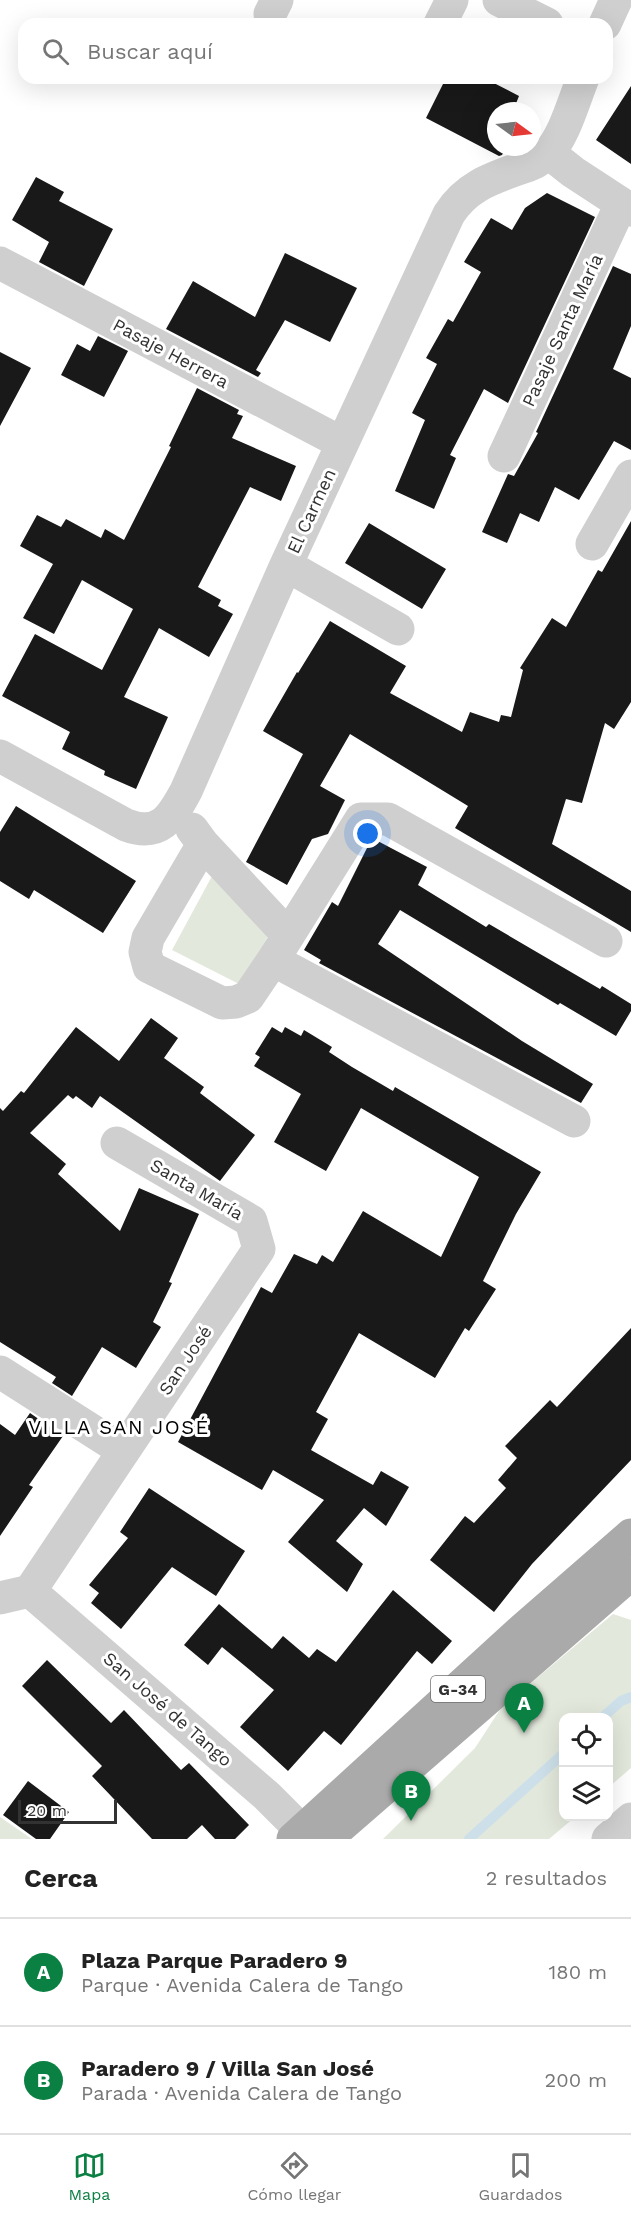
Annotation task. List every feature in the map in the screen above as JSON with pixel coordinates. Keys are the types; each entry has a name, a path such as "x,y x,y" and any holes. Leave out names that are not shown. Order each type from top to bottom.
{"main road":[{"name":"G-34","path":"306,1837 626,1565"}],"street":[{"path":"443,18 452,0"},
{"path":"499,0 535,18"},
{"path":"608,18 616,0"},
{"path":"581,84 556,143 549,153 626,207"},
{"name":"El Carmen","path":"0,756 135,829 159,827 170,820 342,443 456,203 480,183 529,165 549,153"},
{"name":"Pasaje Santa María","path":"504,456 626,207"},
{"name":"Pasaje Herrera","path":"0,264 342,443"},
{"path":"591,544 631,476"},
{"path":"286,565 398,629"},
{"path":"177,808 280,947 574,1121"},
{"path":"203,844 150,932 145,952 148,967 222,1003 236,1002 248,997 361,819 388,819 606,941"},
{"name":"Santa María","path":"117,1143 251,1221 259,1249"},
{"name":"San José","path":"15,1594 124,1451 259,1249"},
{"path":"0,1372 124,1451"},
{"name":"San José de Tango","path":"15,1594 267,1796 306,1837"},
{"path":"608,1839 631,1819"}],"shaded area":[{"path":"212,876 269,934 241,985 172,950"},
{"path":"613,1614 631,1620 631,1768 613,1784 613,1713 559,1713 559,1821 570,1821 549,1839 383,1839 475,1748 501,1708"},
{"path":"0,1817 32,1839 0,1839"}],"building":[{"path":"443,84 496,84 519,96 517,102 487,102 487,150 426,118"},
{"path":"631,86 631,164 596,140"},
{"path":"36,177 64,192 59,201 113,229 84,286 39,262 49,242 12,220"},
{"path":"547,193 595,217 508,403 484,389 450,455 456,458 434,509 395,491 425,420 412,413 437,364 426,358 448,319 453,322 481,272 464,262 491,218 512,230 525,208"},
{"path":"285,253 357,288 330,342 285,320 256,370 261,373 258,377 166,329 193,281 255,317"},
{"path":"613,266 631,274 631,326 613,369 631,378 631,450 614,441 579,500 555,487 539,522 520,513 507,543 482,532 508,474 514,476 538,433 536,432"},
{"path":"98,336 128,351 104,397 61,375 77,344 90,351"},
{"path":"0,352 31,368 0,426"},
{"path":"197,388 239,410 237,414 243,416 232,438 296,466 281,501 250,487 198,587 221,600 218,606 233,614 209,657 159,628 124,697 168,717 136,789 104,775 105,771 62,749 70,732 2,696 35,634 102,670 133,609 82,580 54,634 23,618 53,564 20,546 37,515 61,527 66,519 101,538 105,529 124,540 171,447 169,446"},
{"path":"631,521 631,702 614,729 605,723 582,803 566,799 552,844 631,891 631,932 455,828 468,806 350,734 320,786 345,800 328,834 312,839 287,885 246,862 303,754 263,731 330,621 406,666 390,693 462,732 470,712 499,722 501,715 511,717 523,670 520,668 552,618 566,627 598,570 602,572"},
{"path":"369,523 446,569 422,609 345,563"},
{"path":"16,806 136,881 103,933 34,890 29,899 0,881 0,832"},
{"path":"372,838 427,867 418,885 486,927 489,924 600,989 602,986 631,1004 631,1011 616,1036 560,1003 558,1005 400,910 378,944 522,1041 593,1084 581,1103 319,963 321,960 304,950 332,902 338,906"},
{"path":"151,1018 178,1038 164,1058 204,1087 200,1093 255,1135 220,1181 100,1096 92,1108 76,1096 73,1099 68,1095 30,1133 66,1164 58,1174 120,1231 139,1188 199,1214 169,1282 172,1283 153,1322 161,1327 136,1368 102,1347 72,1396 52,1383 56,1377 0,1342 0,1108 3,1111 21,1091 24,1093 76,1027 119,1061"},
{"path":"272,1027 282,1033 285,1027 301,1036 304,1030 332,1047 329,1052 352,1067 393,1091 395,1087 541,1172 516,1214 483,1281 496,1289 469,1331 465,1328 435,1378 359,1333 316,1412 328,1419 311,1450 373,1485 381,1471 409,1487 386,1526 364,1508 336,1541 363,1564 347,1592 288,1542 324,1500 273,1470 262,1490 178,1442 261,1287 272,1293 294,1254 317,1264 322,1255 333,1262 363,1211 441,1257 479,1177 361,1108 326,1171 274,1142 301,1094 254,1066 260,1057 255,1054"},
{"path":"631,1328 631,1460 532,1564 494,1612 430,1560 465,1516 474,1523 506,1488 498,1480 517,1458 505,1446 550,1400 557,1407"},
{"path":"30,1413 63,1436 29,1485 33,1487 0,1536 0,1424 15,1435"},
{"path":"149,1488 245,1551 216,1596 172,1567 121,1629 91,1603 99,1593 89,1585 128,1538 120,1532"},
{"path":"393,1590 452,1641 432,1664 417,1651 341,1745 324,1731 288,1771 240,1727 274,1690 222,1647 208,1665 184,1645 219,1604 272,1649 283,1636 309,1658 317,1649 336,1662"},
{"path":"47,1660 111,1723 124,1710 181,1770 189,1763 249,1825 235,1839 215,1839 202,1825 187,1839 152,1839 92,1776 102,1766 22,1686"},
{"path":"28,1781 69,1812 50,1839 36,1839 3,1815"}],"waterway":[{"path":"608,1713 621,1701 631,1697"},
{"path":"469,1839 559,1758"}],"place":[{"name":"Plaza Parque Paradero 9","path":"524,1733"},
{"name":"Paradero 9 / Villa San José","path":"411,1821"}],"district":[{"name":"VILLA SAN JOSÉ","path":"119,1427"}]}
